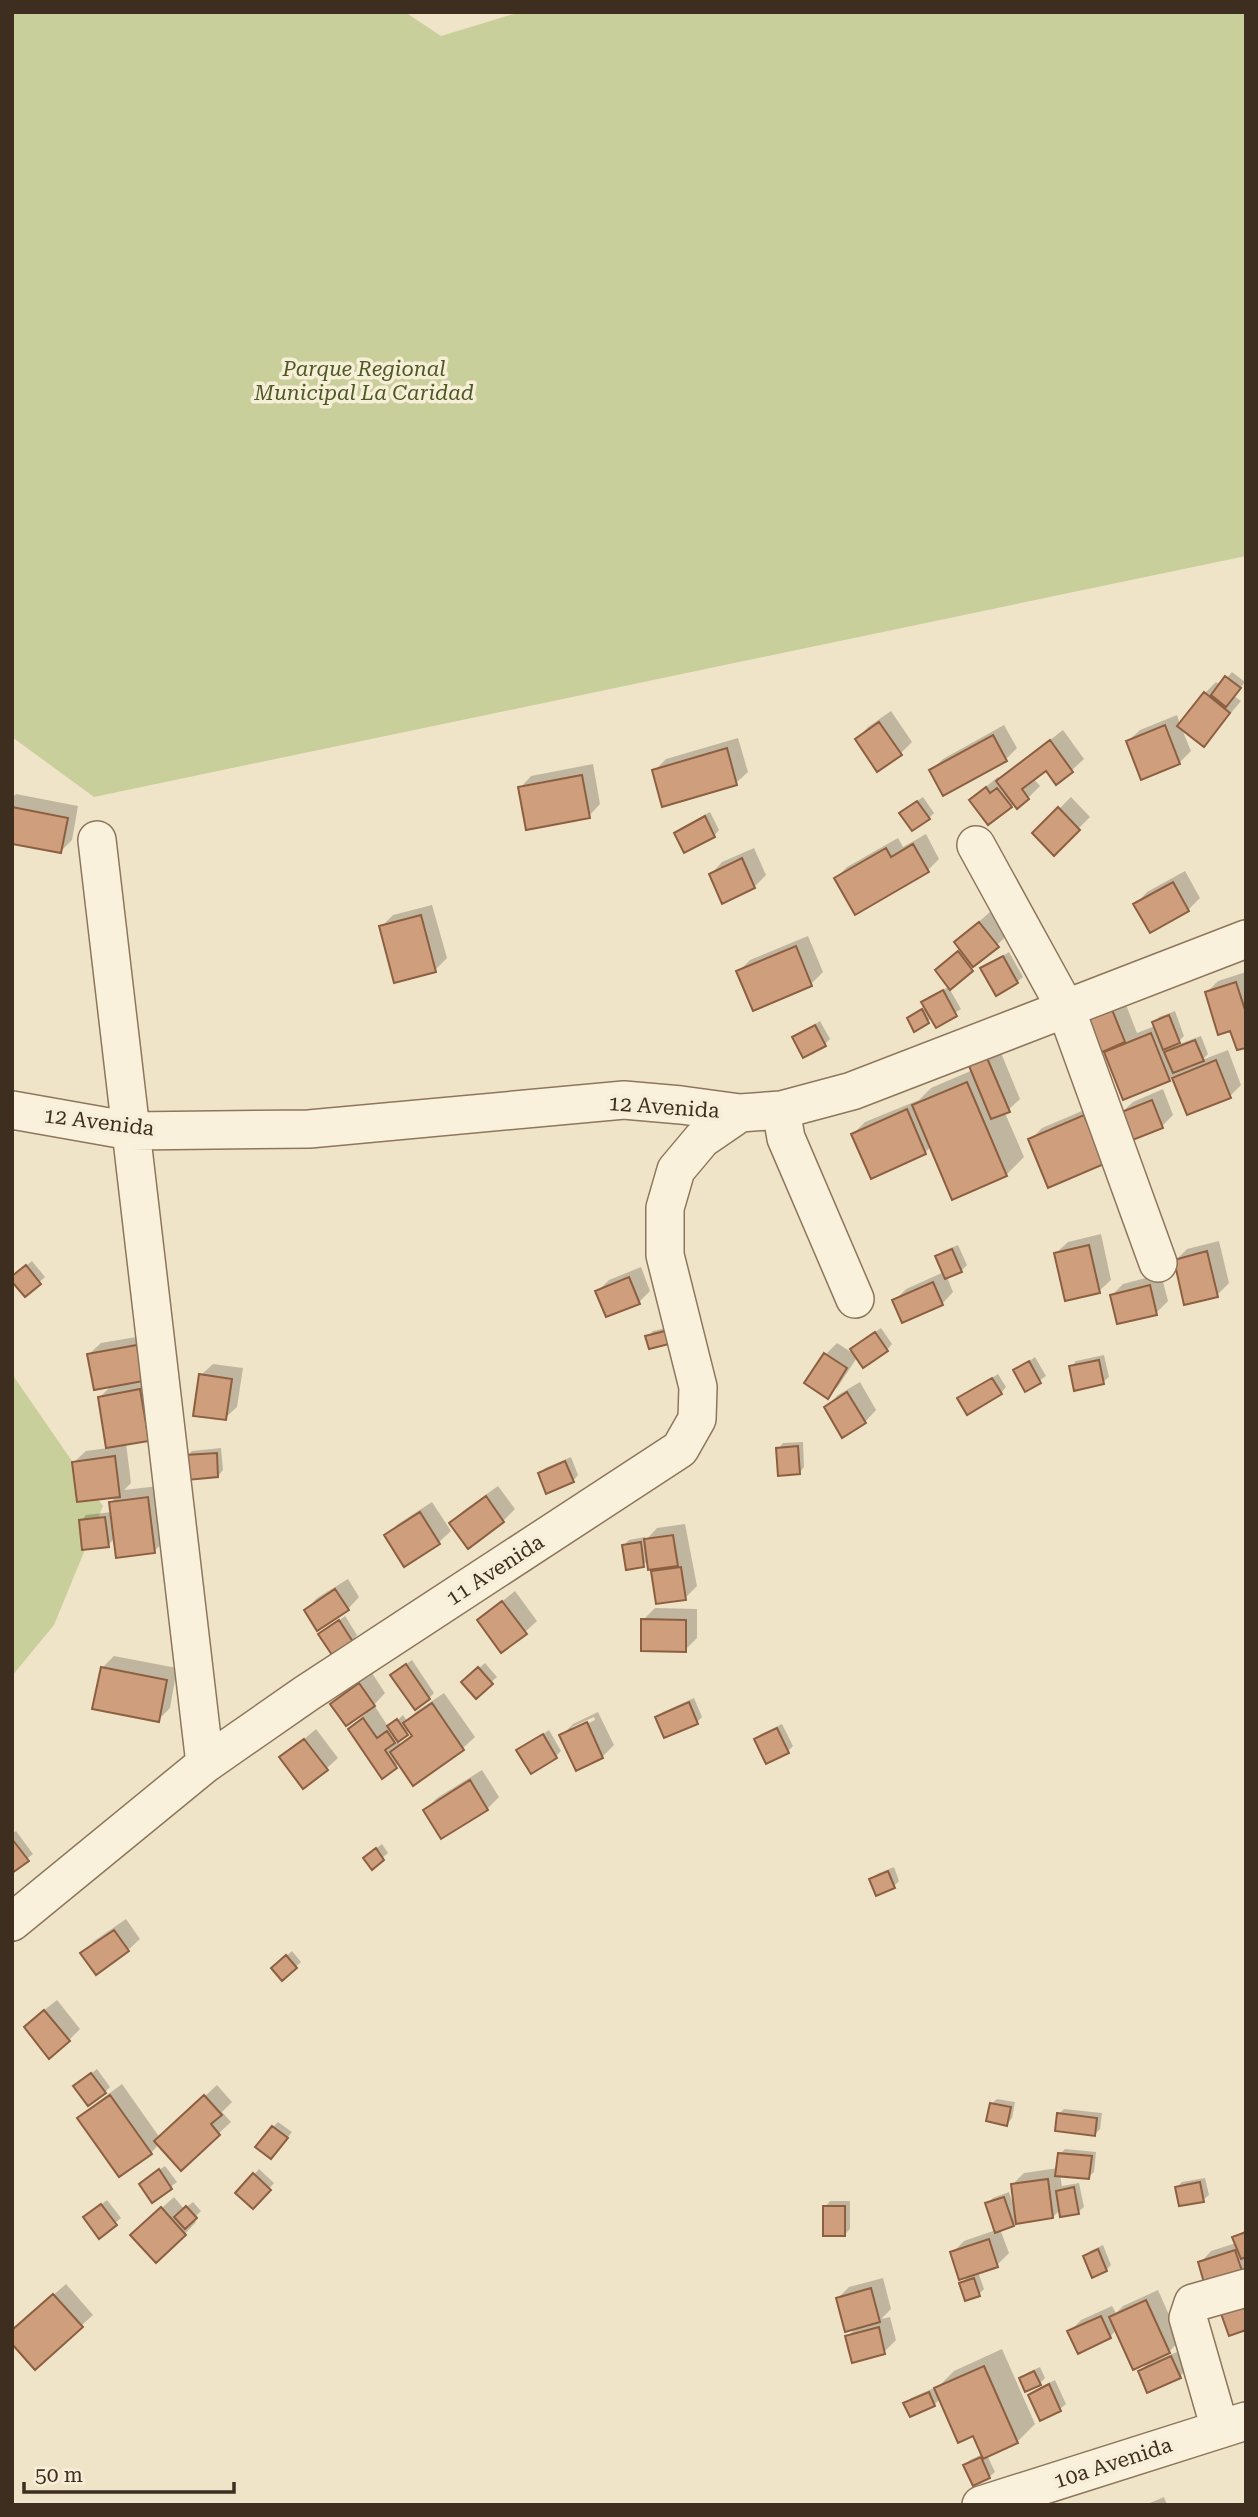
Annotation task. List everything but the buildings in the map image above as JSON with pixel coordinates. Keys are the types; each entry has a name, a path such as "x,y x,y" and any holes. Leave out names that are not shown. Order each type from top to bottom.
{"street":[{"path":"97,840 205,1764"},
{"path":"976,845 1066,1009 1158,1263"},
{"name":"12 Avenida","path":"12,1110 131,1131 309,1129 624,1100 740,1113 781,1110 852,1091 1246,939"},
{"path":"781,1110 786,1138 855,1299"},
{"name":"11 Avenida","path":"12,1922 205,1764 307,1693 680,1449 697,1419 698,1387 665,1255 665,1208 676,1170 702,1139 740,1113"},
{"path":"1233,2425 1188,2318 1193,2303 1246,2288"},
{"name":"10a Avenida","path":"981,2505 1233,2425"}],"green space":[{"name":"Parque Regional Municipal La Caridad","path":"12,12 405,12 441,36 520,12 1246,12 1246,556 94,797 12,737"},
{"path":"12,1374 103,1506 54,1625 12,1676"}]}
